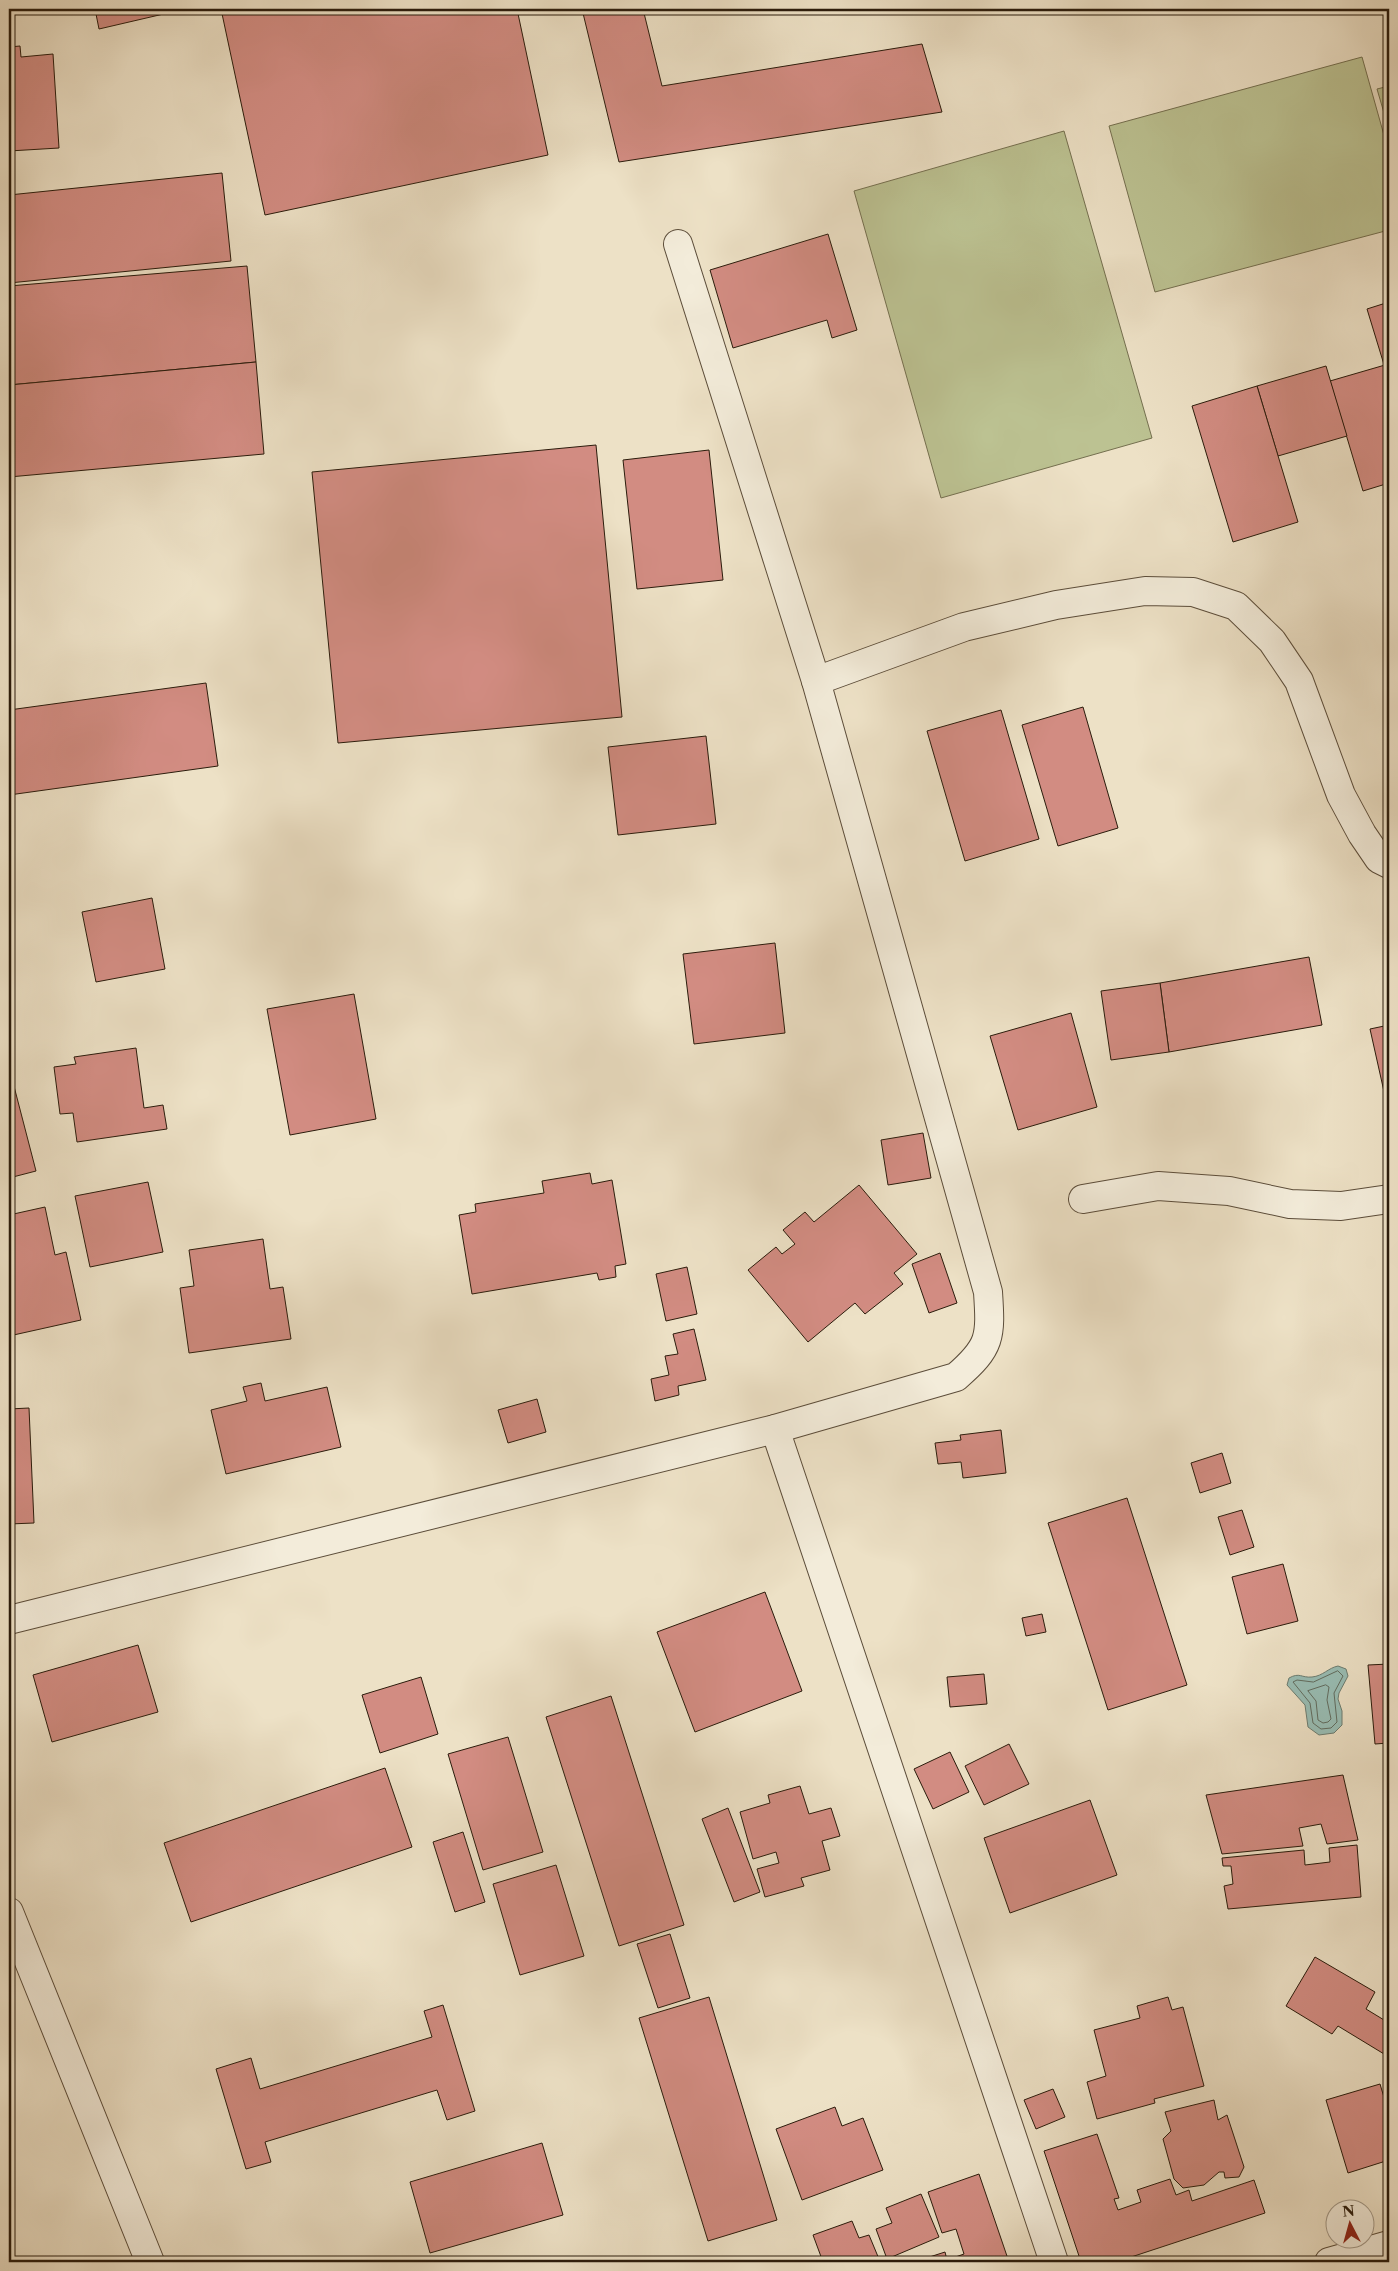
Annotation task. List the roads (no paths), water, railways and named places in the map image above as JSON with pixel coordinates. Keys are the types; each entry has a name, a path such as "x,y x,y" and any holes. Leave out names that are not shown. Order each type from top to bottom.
{"street":[{"path":"9,1620 775,1429 956,1377 978,1358 991,1328 988,1292 816,681 751,470 678,244"},
{"path":"816,681 964,627 1056,605 1144,591 1193,592 1236,606 1272,642 1299,681 1345,803 1362,834 1379,859 1389,864"},
{"path":"1083,1199 1094,1195 1158,1186 1229,1191 1290,1204 1341,1206 1389,1199"},
{"path":"775,1429 1054,2262"},
{"path":"9,1912 150,2262"},
{"path":"1329,2262 1389,2245"}],"water":[{"path":"1338,1666 1346,1669 1348,1676 1338,1699 1342,1711 1342,1725 1334,1733 1319,1735 1308,1727 1305,1705 1287,1685 1289,1678 1293,1676 1316,1676"}]}
